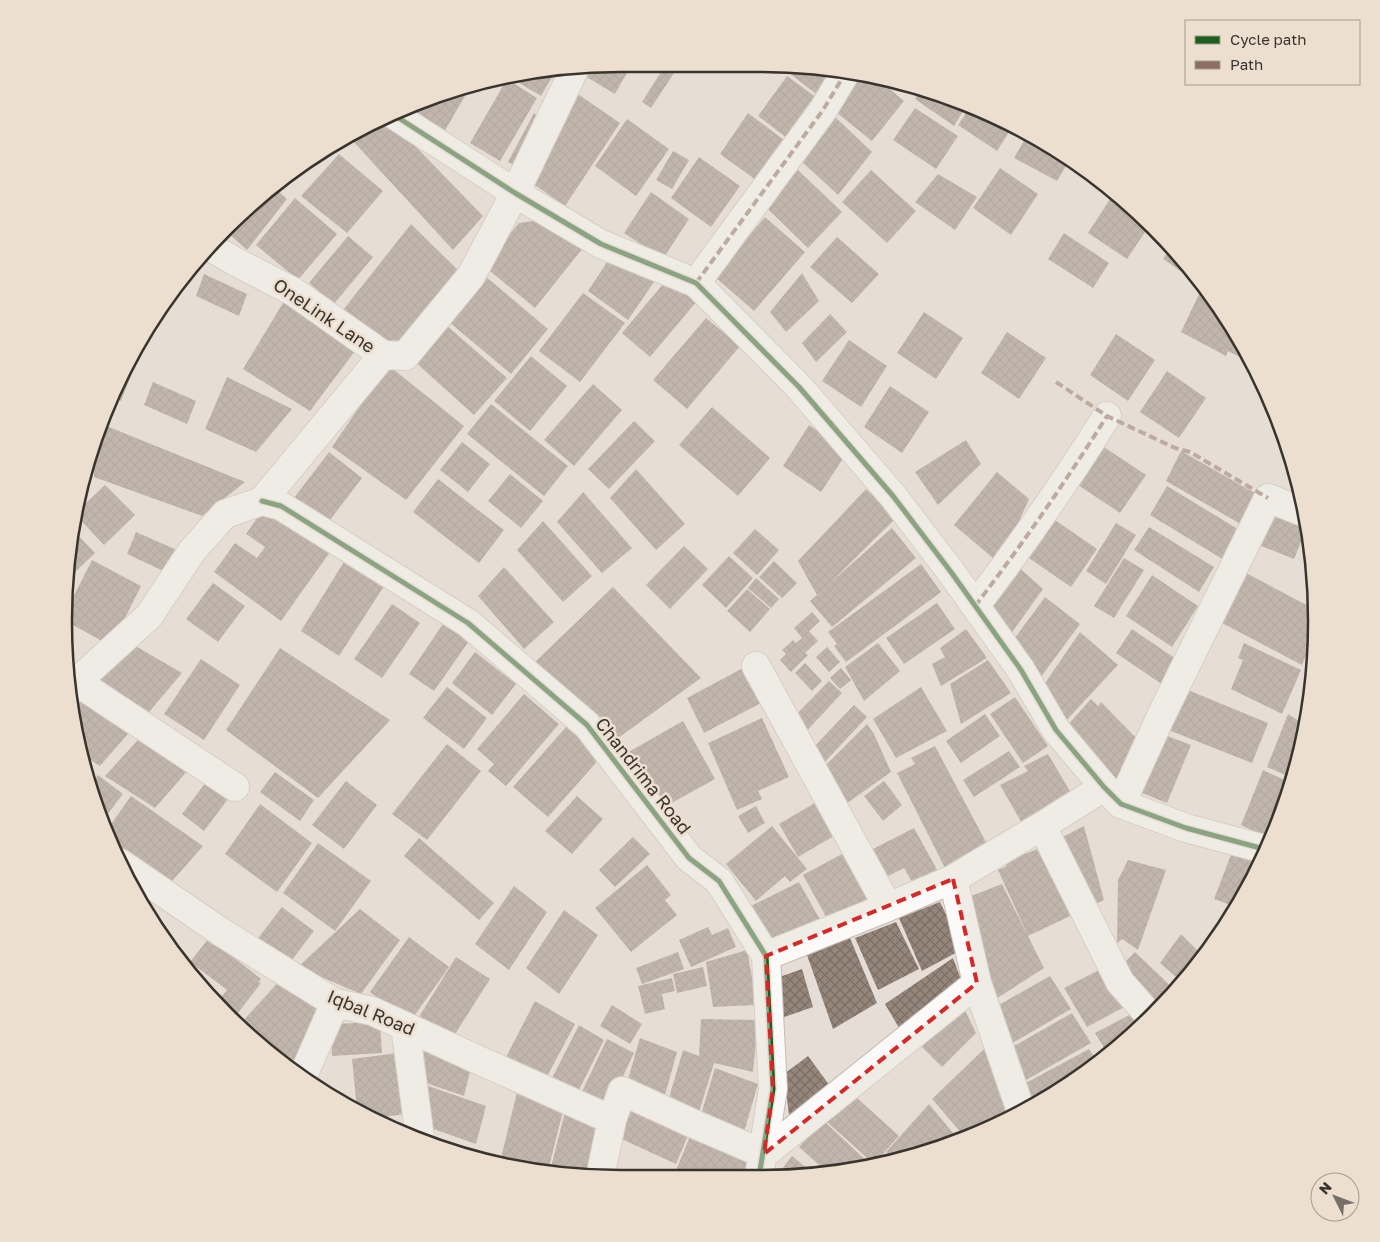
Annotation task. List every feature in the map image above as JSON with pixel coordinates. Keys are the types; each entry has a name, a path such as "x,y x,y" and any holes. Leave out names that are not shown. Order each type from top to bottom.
{"street":[{"path":"76,683 149,616 192,550 225,514 262,501 383,355 405,356 471,276 515,193 572,75"},
{"path":"696,283 823,110 842,79"},
{"path":"400,119 515,193 601,244 696,283 799,387 893,496 951,572 1021,670 1056,730 1113,795 1186,828 1258,848"},
{"name":"OneLink Lane","path":"217,251 294,292 383,355"},
{"path":"975,606 1011,559 1107,416"},
{"path":"766,956 953,879 1042,826 1113,795 1161,716 1268,498 1296,509"},
{"name":"Chandrima Road","path":"262,501 281,506 468,623 587,725 689,858 719,881 766,956 773,1089 762,1165"},
{"path":"756,666 888,907"},
{"path":"76,685 235,787"},
{"path":"1042,826 1120,982 1145,1011"},
{"name":"Iqbal Road","path":"134,872 221,932 336,1003 372,1011 612,1120"},
{"path":"953,879 977,984 1018,1104"},
{"path":"602,1169 612,1120 622,1091 694,1124 762,1165 977,984"},
{"path":"306,1070 336,1003"},
{"path":"405,1026 419,1131"}],"highlighted area":[{"path":"953,879 977,983 764,1154 773,1089 766,956"}],"building":[{"path":"627,72 615,94 585,76 586,74"},
{"path":"661,72 675,72 651,108 642,102"},
{"path":"790,74 836,78 820,97"},
{"path":"787,76 817,98 787,138 758,116"},
{"path":"552,77 541,96 518,82"},
{"path":"855,81 889,88 904,101 872,141 832,109"},
{"path":"513,83 537,98 500,161 470,143 503,85"},
{"path":"572,90 620,123 565,206 529,181"},
{"path":"465,95 443,134 413,115 414,113"},
{"path":"917,96 963,112 954,126 915,99"},
{"path":"915,108 958,136 936,169 893,140"},
{"path":"534,113 544,123 521,169 508,162"},
{"path":"748,113 788,143 760,183 720,154"},
{"path":"966,113 1009,133 997,151 958,125"},
{"path":"833,115 872,152 838,195 799,159"},
{"path":"627,119 669,149 636,196 595,166"},
{"path":"392,122 483,216 453,250 354,142"},
{"path":"1024,141 1066,166 1057,181 1014,158"},
{"path":"673,151 689,160 672,189 656,180"},
{"path":"339,154 383,191 347,233 301,196"},
{"path":"699,157 740,186 711,227 671,198"},
{"path":"1000,168 1038,194 1011,235 973,208"},
{"path":"798,170 842,212 808,248 766,207"},
{"path":"871,170 916,211 887,243 842,202"},
{"path":"938,174 977,197 955,230 915,202"},
{"path":"280,192 287,199 247,250 231,235"},
{"path":"651,192 689,219 663,259 624,233"},
{"path":"295,198 337,234 298,280 256,245"},
{"path":"1110,200 1145,231 1127,259 1088,233"},
{"path":"765,217 805,252 754,311 714,276"},
{"path":"548,219 583,248 535,308 484,266 519,223"},
{"path":"411,224 461,273 397,350 343,310"},
{"path":"1064,233 1109,263 1093,288 1048,259"},
{"path":"348,236 373,257 334,304 309,283"},
{"path":"837,237 879,274 852,303 810,267"},
{"path":"615,250 656,279 628,320 588,291"},
{"path":"1166,254 1182,272 1163,259"},
{"path":"802,273 819,301 786,332 770,312"},
{"path":"204,274 247,294 239,316 196,296"},
{"path":"485,276 548,329 511,374 448,321"},
{"path":"669,277 697,301 650,357 622,333"},
{"path":"583,293 625,323 580,382 539,351"},
{"path":"1199,294 1215,316 1239,357 1228,351 1226,356 1181,332"},
{"path":"286,298 358,347 310,411 243,369"},
{"path":"924,312 963,338 936,379 897,353"},
{"path":"830,314 847,332 816,362 802,343"},
{"path":"706,318 740,346 687,409 653,380"},
{"path":"446,325 507,378 474,415 414,361"},
{"path":"1007,332 1046,358 1019,399 981,373"},
{"path":"1116,334 1155,360 1128,401 1090,375"},
{"path":"849,340 887,366 861,407 822,381"},
{"path":"531,356 567,386 530,431 494,401"},
{"path":"388,365 464,426 406,500 332,447"},
{"path":"133,371 121,401 119,400"},
{"path":"1167,371 1206,398 1179,438 1140,412"},
{"path":"227,377 292,409 256,452 205,429"},
{"path":"153,382 196,401 187,424 144,405"},
{"path":"593,384 622,410 574,466 544,440"},
{"path":"890,386 929,412 902,453 864,427"},
{"path":"491,404 568,466 544,496 467,434"},
{"path":"712,407 770,458 738,496 679,445"},
{"path":"634,421 655,441 609,489 588,469"},
{"path":"809,425 848,451 821,492 783,466"},
{"path":"108,427 245,482 202,516 94,477 94,470"},
{"path":"966,440 981,464 938,505 915,472"},
{"path":"462,442 490,464 468,492 440,470"},
{"path":"1101,445 1146,475 1120,513 1075,483"},
{"path":"1181,451 1260,496 1244,526 1166,481"},
{"path":"329,452 362,478 327,524 294,498"},
{"path":"636,469 685,524 656,550 610,498"},
{"path":"997,472 1029,499 1000,564 954,525"},
{"path":"510,474 543,501 521,528 488,501"},
{"path":"438,479 504,530 479,563 413,512"},
{"path":"105,485 135,515 104,545 82,521 85,504"},
{"path":"1167,486 1241,531 1224,560 1150,515"},
{"path":"866,489 896,518 830,583 892,528 916,558 832,627 810,601 817,595 798,561"},
{"path":"583,492 632,548 602,573 557,522"},
{"path":"266,505 330,552 281,621 214,572 235,543 257,558 265,547 246,534"},
{"path":"1269,513 1299,524 1302,541 1294,559 1256,544"},
{"path":"1052,518 1097,549 1071,587 1026,556"},
{"path":"543,521 592,576 563,602 517,550"},
{"path":"1116,523 1136,535 1106,584 1086,571"},
{"path":"1149,527 1214,567 1199,592 1134,550"},
{"path":"755,529 779,550 757,575 733,553"},
{"path":"136,532 179,551 170,574 127,554"},
{"path":"79,536 95,553 75,572"},
{"path":"684,546 708,569 670,609 646,585"},
{"path":"729,556 753,578 726,608 702,585"},
{"path":"347,557 386,583 339,656 301,631"},
{"path":"1124,558 1144,570 1114,618 1094,606"},
{"path":"92,560 141,586 111,646 72,625 73,597"},
{"path":"774,561 797,583 782,598 759,577"},
{"path":"1014,563 1043,589 1008,638 983,609"},
{"path":"921,564 941,592 846,662 834,646 837,644 828,632"},
{"path":"504,567 554,622 524,649 478,596"},
{"path":"1246,573 1307,605 1306,656 1302,665 1222,623"},
{"path":"1152,575 1198,606 1172,647 1126,616"},
{"path":"756,578 779,599 771,608 748,588"},
{"path":"213,583 245,606 218,642 186,619"},
{"path":"613,587 701,678 614,741 535,662"},
{"path":"747,589 770,609 750,632 727,611"},
{"path":"1045,597 1080,624 1035,685 1009,646"},
{"path":"937,603 955,629 904,664 886,638"},
{"path":"392,604 420,623 382,678 354,659"},
{"path":"812,612 820,621 809,631 818,641 805,653 808,655 791,672 780,660 786,654 782,650 793,640 796,643 802,638 794,628"},
{"path":"443,624 469,641 434,691 409,674"},
{"path":"966,629 987,658 941,686 932,664 945,657 940,648"},
{"path":"1132,629 1179,661 1163,685 1116,653"},
{"path":"1080,632 1118,665 1063,724 1041,689"},
{"path":"878,643 900,671 864,701 845,667"},
{"path":"1244,643 1301,670 1282,714 1231,689 1243,660 1238,658"},
{"path":"132,644 182,673 149,712 99,681"},
{"path":"827,647 840,662 829,672 816,657"},
{"path":"280,648 390,720 318,798 226,730"},
{"path":"475,652 516,684 492,715 452,683"},
{"path":"201,659 240,685 204,740 164,714"},
{"path":"988,660 1011,693 961,724 950,684"},
{"path":"805,663 822,681 812,691 795,673"},
{"path":"743,668 761,703 704,733 687,698"},
{"path":"841,668 851,680 840,689 830,678"},
{"path":"829,681 842,693 802,736 788,723"},
{"path":"447,687 487,718 464,749 423,718"},
{"path":"921,687 947,731 896,758 873,719"},
{"path":"1183,688 1268,723 1252,763 1166,729"},
{"path":"524,694 559,724 506,786 488,771 494,764 477,749"},
{"path":"1015,697 1048,746 1023,763 990,714"},
{"path":"84,698 134,727 100,766 90,760 79,703"},
{"path":"1091,699 1098,706 1101,702 1139,741 1129,752 1135,757 1112,785 1065,728"},
{"path":"854,705 867,717 823,764 810,751"},
{"path":"985,714 1000,736 961,763 946,741"},
{"path":"1288,714 1298,720 1285,775 1267,767"},
{"path":"762,718 789,777 758,791 762,799 737,810 708,743"},
{"path":"683,721 715,779 657,811 625,754"},
{"path":"867,724 874,734 891,772 843,806 821,770"},
{"path":"566,727 601,757 548,817 513,787"},
{"path":"1160,733 1191,745 1167,803 1137,791"},
{"path":"138,740 189,769 155,808 105,776"},
{"path":"447,744 481,771 427,840 392,814"},
{"path":"935,746 987,844 945,868 897,773 915,764 911,758"},
{"path":"1009,751 1020,767 974,797 963,780"},
{"path":"1048,754 1074,798 1023,825 1000,785 1028,771 1024,766"},
{"path":"1263,770 1284,780 1264,835 1241,825"},
{"path":"275,772 314,800 300,821 260,792"},
{"path":"98,775 123,794 108,814 102,797 96,778"},
{"path":"209,778 231,795 204,831 182,814"},
{"path":"346,781 377,805 344,849 312,825"},
{"path":"884,781 902,805 883,821 864,796"},
{"path":"131,796 203,846 167,887 127,860 111,824"},
{"path":"577,796 603,819 572,854 545,831"},
{"path":"820,800 839,833 798,857 779,824"},
{"path":"260,804 312,843 277,892 225,854"},
{"path":"756,806 765,823 748,833 738,816"},
{"path":"772,826 807,869 790,882 785,876 756,901 726,864"},
{"path":"1084,826 1104,900 1028,936 998,870 1007,866 1005,862 1045,846"},
{"path":"914,828 940,875 915,887 904,868 878,881 863,854"},
{"path":"633,837 650,854 615,887 599,870"},
{"path":"419,838 494,903 479,920 404,856"},
{"path":"318,843 371,881 335,931 283,893"},
{"path":"1232,852 1253,859 1228,904 1214,899"},
{"path":"842,854 874,906 830,924 803,875"},
{"path":"1128,860 1166,870 1138,950 1122,939 1117,943 1118,880"},
{"path":"647,865 671,895 665,900 677,915 631,952 595,908"},
{"path":"799,882 823,925 773,949 749,907"},
{"path":"1002,884 1044,968 993,1001 961,900"},
{"path":"514,886 547,912 509,970 475,944"},
{"path":"940,902 963,949 922,971 899,918"},
{"path":"282,907 314,931 288,965 256,941"},
{"path":"360,909 400,940 361,994 298,967"},
{"path":"564,910 598,935 559,994 526,968"},
{"path":"896,922 919,969 878,990 855,938"},
{"path":"708,927 712,935 728,928 736,947 691,967 679,940"},
{"path":"1181,934 1197,950 1176,977 1160,963"},
{"path":"409,937 449,967 410,1022 370,992"},
{"path":"209,938 261,979 258,982 261,983 238,1013 222,997 227,990 191,961"},
{"path":"850,938 877,1003 833,1029 807,955"},
{"path":"747,950 757,1005 713,1007 706,962"},
{"path":"678,952 684,969 642,984 636,968"},
{"path":"1135,952 1169,985 1150,1006 1119,968"},
{"path":"456,957 490,979 450,1042 417,1020"},
{"path":"953,958 965,990 902,1033 885,1004"},
{"path":"703,967 707,986 677,993 673,974"},
{"path":"1105,967 1128,1005 1087,1027 1064,988"},
{"path":"802,969 813,1007 773,1021 771,980"},
{"path":"1050,976 1071,1009 1009,1045 997,1006"},
{"path":"283,977 327,1005 294,1061 244,1019"},
{"path":"672,978 675,991 662,994 665,1009 645,1014 638,986"},
{"path":"535,1001 575,1024 543,1084 504,1061"},
{"path":"612,1005 642,1024 630,1044 600,1026"},
{"path":"963,1006 976,1033 942,1067 922,1047"},
{"path":"1139,1010 1141,1014 1104,1047 1095,1033"},
{"path":"1072,1013 1091,1043 1026,1080 1007,1050"},
{"path":"701,1019 758,1020 753,1072 714,1063 697,1119 666,1108 683,1050 699,1056"},
{"path":"380,1022 382,1053 332,1056 331,1024"},
{"path":"579,1025 604,1040 575,1098 549,1084"},
{"path":"640,1038 677,1052 662,1106 626,1086"},
{"path":"607,1039 634,1053 605,1115 578,1100"},
{"path":"417,1046 472,1064 464,1096 420,1081"},
{"path":"984,1049 1013,1107 960,1131 932,1099"},
{"path":"1089,1049 1093,1056 1064,1077 1028,1099 1024,1084"},
{"path":"397,1053 411,1113 386,1117 356,1101 352,1059"},
{"path":"808,1056 830,1086 789,1115 784,1074"},
{"path":"715,1068 758,1084 740,1146 696,1131"},
{"path":"417,1082 486,1106 476,1144 422,1125"},
{"path":"518,1088 565,1103 549,1165 501,1156"},
{"path":"626,1096 692,1126 676,1164 617,1137"},
{"path":"856,1097 899,1136 882,1155 868,1159 827,1122"},
{"path":"929,1104 953,1133 901,1151 888,1154 886,1152"},
{"path":"566,1108 606,1121 594,1169 551,1165"},
{"path":"823,1120 865,1159 820,1166 799,1147"},
{"path":"691,1134 751,1162 748,1170 676,1170"},
{"path":"792,1156 806,1167 795,1168 782,1169"}],"marked path":[{"path":"696,283 823,110 842,79"},
{"path":"1056,382 1107,416 1175,448 1190,452 1268,498"},
{"path":"975,606 1010,560 1076,465 1107,416"}],"cycle path":[{"path":"400,119 515,193 601,244 696,283 799,387 893,496 951,572 1021,670 1056,730 1104,787 1121,804 1186,828 1258,848"},
{"path":"262,501 281,506 468,623 587,725 689,858 719,881 766,956 773,1089 760,1170"}]}
